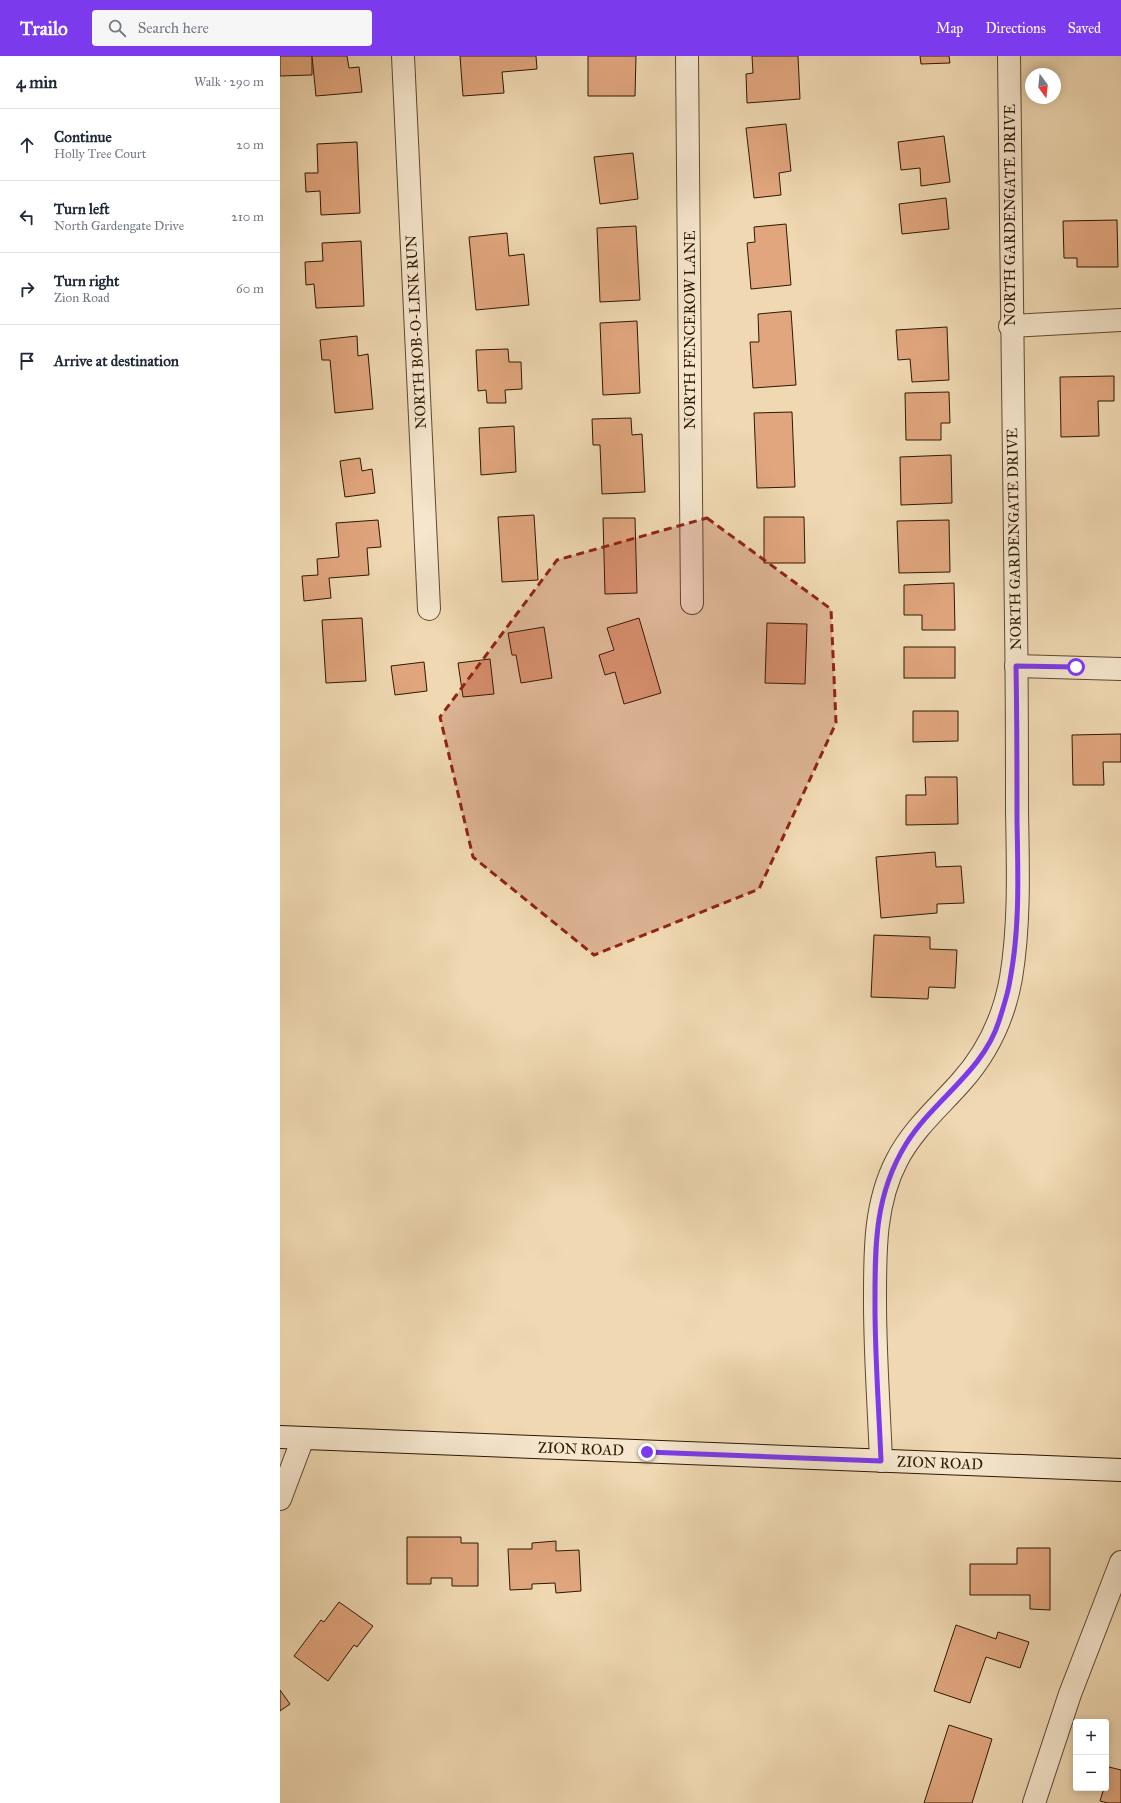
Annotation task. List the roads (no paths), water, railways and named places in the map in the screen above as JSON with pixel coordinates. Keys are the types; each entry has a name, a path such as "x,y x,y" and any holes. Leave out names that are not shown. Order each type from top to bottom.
{"street":[{"name":"NORTH BOB-O-LINK RUN","path":"403,56 429,608"},
{"name":"NORTH FENCEROW LANE","path":"687,56 692,603"},
{"name":"NORTH GARDENGATE DRIVE","path":"881,1461 875,1345 875,1242 882,1202 890,1175 907,1142 920,1125 964,1079 989,1044 998,1024 1010,981 1016,933 1018,882 1010,326 1009,56"},
{"path":"1010,326 1121,320"},
{"path":"1016,666 1121,669"},
{"name":"ZION ROAD","path":"280,1437 1121,1470"},
{"path":"280,1499 303,1438"},
{"path":"1034,1803 1070,1694 1121,1562"}]}
